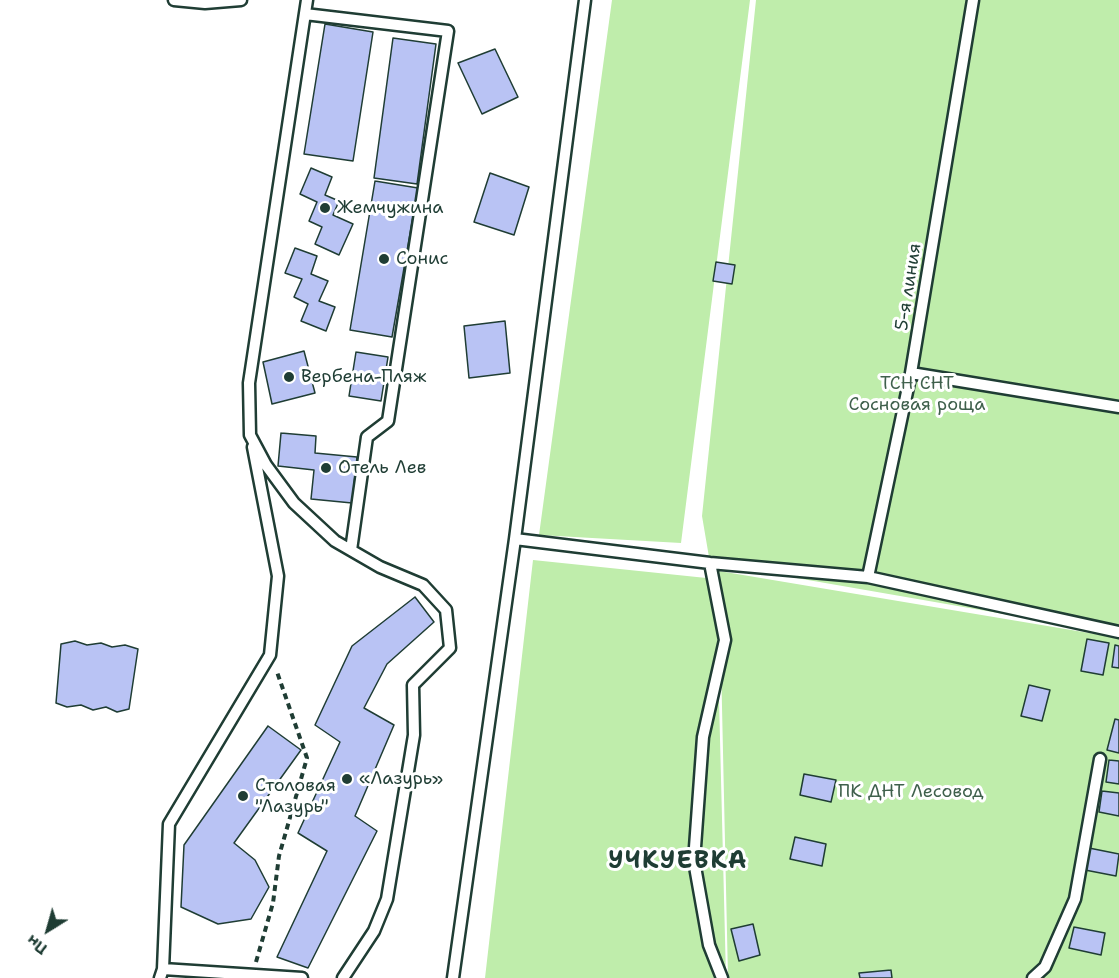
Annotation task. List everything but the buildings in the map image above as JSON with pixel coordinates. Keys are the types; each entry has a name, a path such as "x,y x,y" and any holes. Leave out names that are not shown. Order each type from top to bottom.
{"lane":[{"path":"174,0 205,3 242,0"},
{"path":"302,978 161,973 170,824 270,655 278,576 250,435 249,383 307,0"},
{"path":"453,978 585,0"},
{"name":"5-я линия","path":"868,577 911,373 973,0"},
{"path":"305,14 448,31 388,421 366,437 351,550"},
{"path":"911,373 1119,406"},
{"path":"250,435 266,465 294,502 335,541 380,567 423,585 446,610 450,648 413,685 414,735 387,898 374,931 343,978"},
{"path":"514,539 710,563 868,577 1119,632"},
{"path":"710,563 725,640 703,737 694,861 709,945 722,978"},
{"path":"1033,978 1045,967 1075,899 1100,759"}],"path":[{"path":"253,975 273,903 279,856 307,758 270,655"}],"green space":[{"path":"612,0 750,0 681,543 539,535"},
{"name":"ТСН СНТ Сосновая роща","path":"756,0 1119,0 1119,634 710,563 702,516"},
{"path":"533,560 716,579 726,978 485,978"},
{"name":"ПК ДНТ Лесовод","path":"719,571 1119,638 1119,978 728,978"}],"place":[{"name":"Жемчужина","path":"325,208"},
{"name":"Сонис","path":"384,259"},
{"name":"Вербена-Пляж","path":"289,377"},
{"name":"Отель Лев","path":"326,468"},
{"name":"«Лазурь»","path":"347,779"},
{"name":"Столовая \"Лазурь\"","path":"243,796"}],"district":[{"name":"УЧКУЕВКА","path":"678,862"}]}
